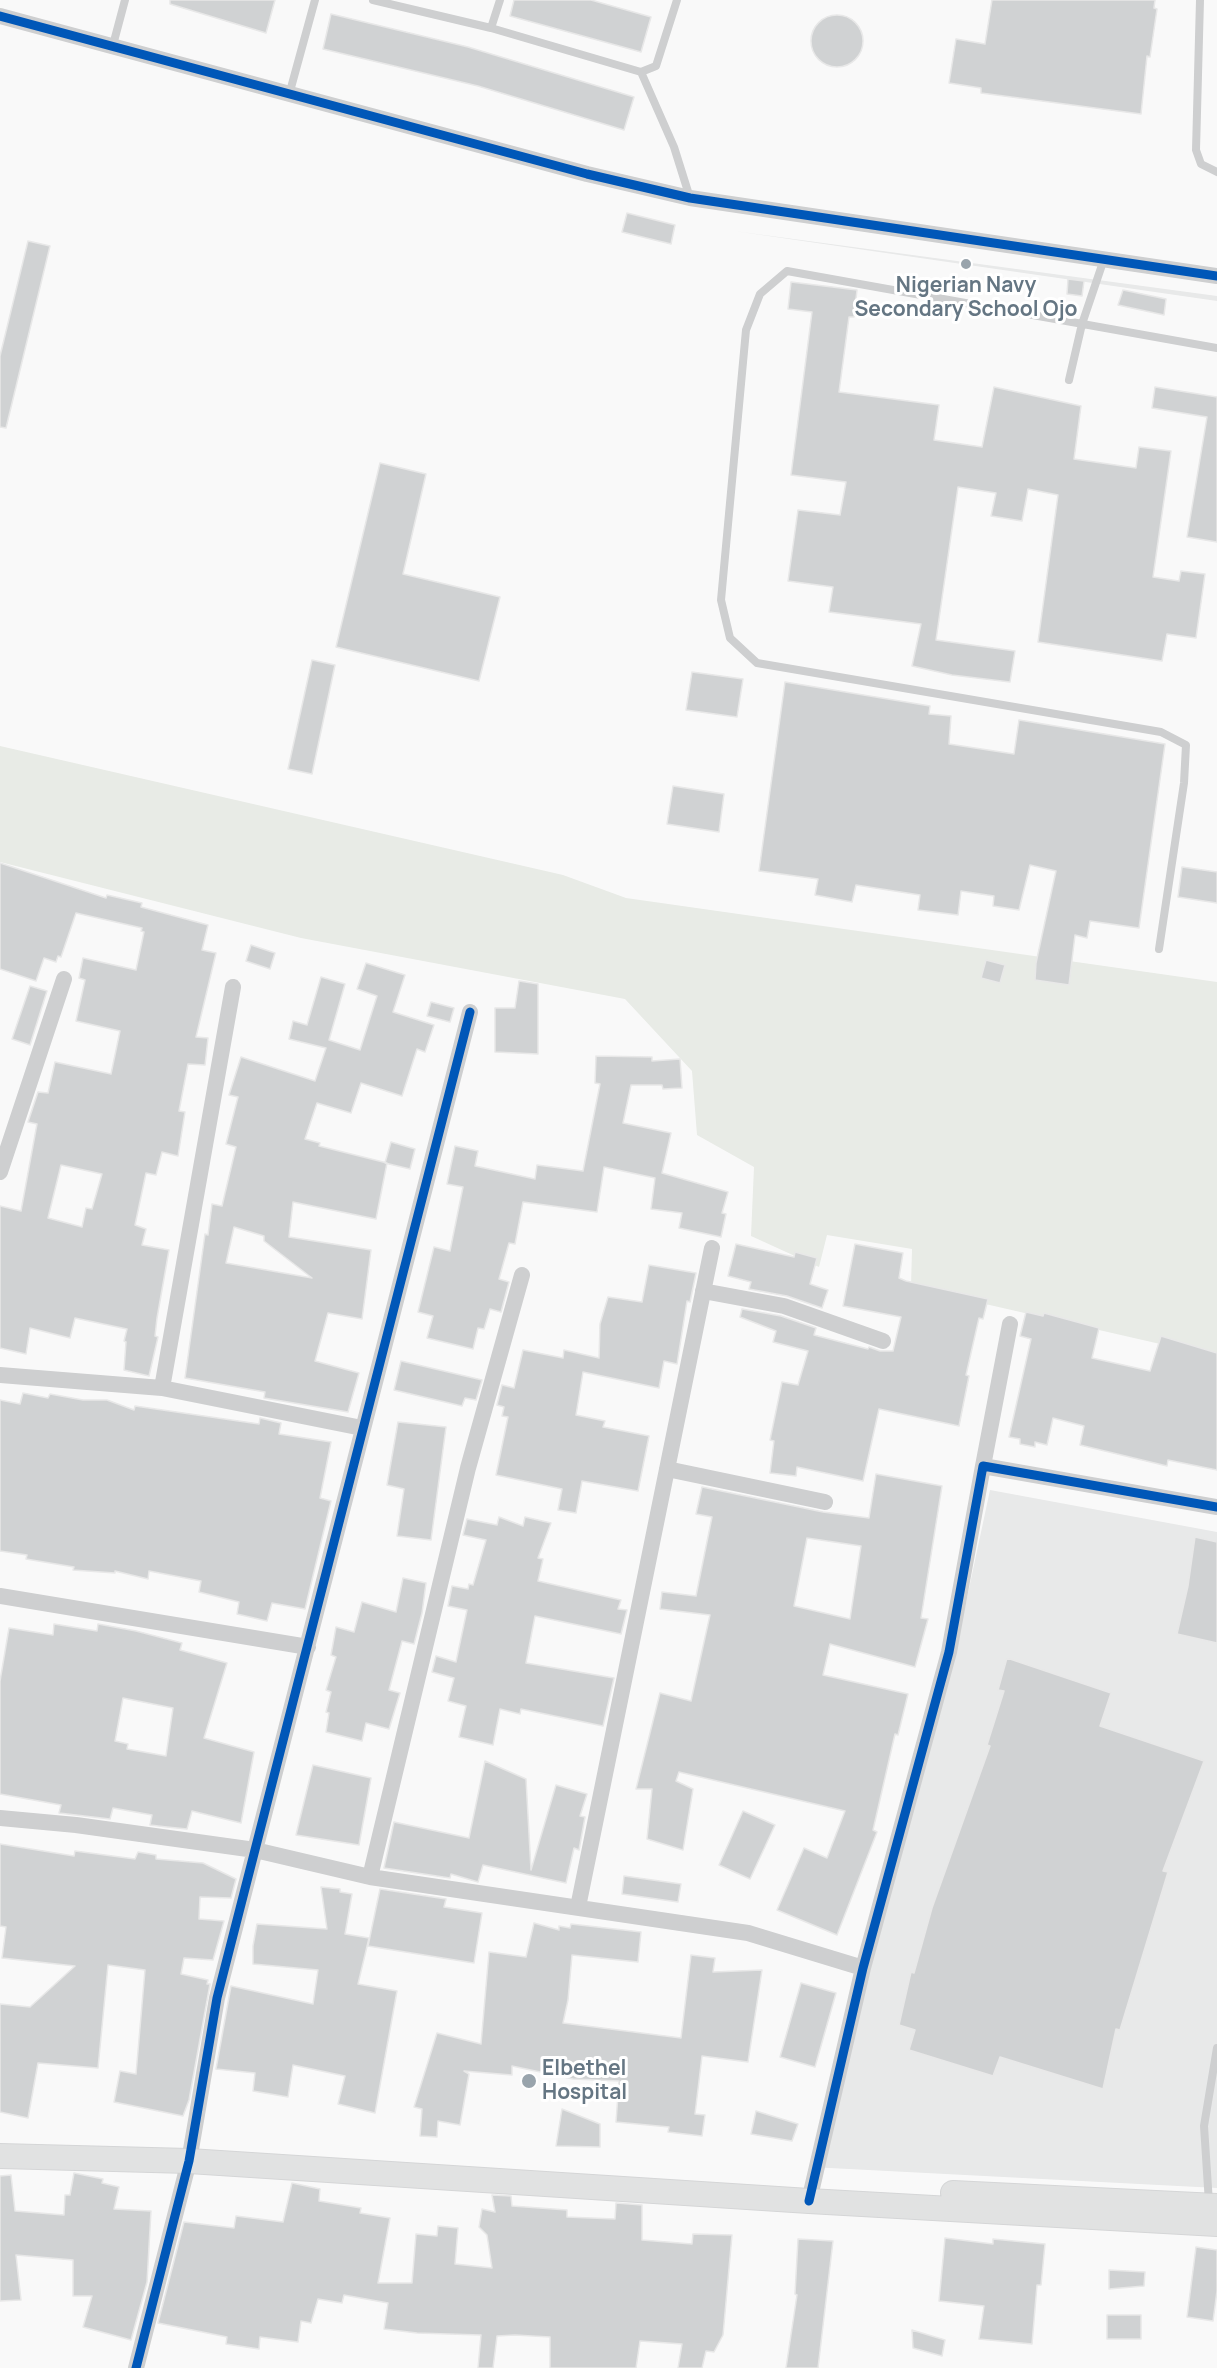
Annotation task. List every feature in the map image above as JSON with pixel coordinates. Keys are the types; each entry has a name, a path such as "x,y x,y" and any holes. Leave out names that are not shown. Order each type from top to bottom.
{"main road":[{"path":"0,2140 190,2155 811,2194 1214,2212"},
{"path":"0,2156 190,2155"}],"street":[{"path":"0,16 586,174 690,198 1217,276"},
{"path":"0,1172 64,979"},
{"path":"162,1388 233,987"},
{"path":"138,2367 190,2155 217,1998 470,1012"},
{"path":"578,1907 712,1248"},
{"path":"370,1876 468,1468 522,1275"},
{"path":"703,1291 784,1306 883,1341"},
{"path":"811,2194 863,1968 949,1652 1010,1324"},
{"path":"0,1375 162,1388 362,1428"},
{"path":"983,1466 1217,1507"},
{"path":"667,1469 825,1502"},
{"path":"0,1596 308,1647"},
{"path":"0,1818 76,1825 255,1850 370,1876 748,1933 863,1968"}],"lane":[{"path":"113,45 125,0"},
{"path":"289,95 315,0"},
{"path":"373,0 491,28 641,72 656,66 677,0"},
{"path":"491,28 500,0"},
{"path":"1200,0 1196,150 1201,164 1217,172"},
{"path":"641,72 674,147 690,198"},
{"path":"1069,380 1082,324 1104,258"},
{"path":"1159,949 1184,783 1186,745 1161,732 758,663 730,638 721,600 746,330 760,294 788,271 1217,348"},
{"path":"1214,2212 1204,2126 1217,2049"}],"shaded area":[{"name":"Nigerian Navy Secondary School Ojo","path":"734,231 1217,296 1217,301"},
{"path":"0,746 563,875 626,898 1217,982 1217,1357 911,1287 912,1249 827,1235 819,1267 751,1236 754,1167 697,1135 692,1071 625,999 301,938 0,862"},
{"path":"990,1490 1217,1532 1217,2188 810,2167 954,1659"}],"building":[{"path":"170,0 275,0 266,33 170,4"},
{"path":"514,0 591,0 651,17 641,52 510,16"},
{"path":"992,0 1155,0 1154,8 1157,9 1150,57 1147,56 1141,114 981,93 981,88 949,83 956,39 985,44"},
{"path":"331,14 468,47 634,97 624,130 478,86 323,49"},
{"path":"832,15 842,15 856,22 863,41 856,60 842,67 832,67 822,63 815,56 811,46 811,36 815,26 822,19"},
{"path":"627,213 675,225 671,244 622,232"},
{"path":"28,241 50,246 6,428 0,427 0,356"},
{"path":"1068,279 1084,281 1082,296 1067,294"},
{"path":"791,282 857,290 854,317 849,317 839,392 939,405 934,440 982,447 994,387 1081,406 1074,459 1136,468 1139,447 1171,451 1153,577 1179,581 1181,571 1205,574 1196,638 1167,634 1162,661 1038,642 1058,495 1028,489 1022,521 991,516 996,493 958,487 936,640 1015,651 1010,682 952,675 912,666 921,624 829,612 833,587 788,581 798,510 840,515 846,482 791,475 812,312 788,309"},
{"path":"1123,290 1166,299 1164,315 1118,305"},
{"path":"1155,387 1217,397 1217,542 1187,537 1207,417 1152,408"},
{"path":"380,463 426,474 403,574 500,597 479,681 336,647"},
{"path":"312,660 335,665 312,774 288,769"},
{"path":"692,672 743,679 737,717 686,710"},
{"path":"785,682 930,706 929,714 951,716 949,744 1014,754 1019,720 1165,744 1139,928 1090,921 1087,938 1075,935 1069,985 1035,980 1036,963 1056,871 1030,865 1019,910 993,906 994,896 961,891 958,915 918,910 920,895 856,885 852,902 815,895 818,879 759,871"},
{"path":"673,786 724,794 719,832 667,824"},
{"path":"0,863 106,898 107,895 142,903 141,907 208,925 202,950 216,953 196,1037 208,1038 205,1065 188,1064 179,1111 185,1112 178,1156 162,1152 156,1175 146,1173 135,1225 146,1229 142,1245 169,1250 157,1318 155,1336 158,1337 149,1376 124,1370 126,1342 124,1341 127,1329 75,1318 70,1338 30,1328 26,1354 0,1348 0,1206 21,1211 37,1124 28,1122 38,1092 48,1093 55,1062 111,1074 120,1031 76,1021 85,980 79,978 83,958 136,970 144,932 141,931 142,928 76,913 61,957 58,956 56,962 44,958 36,981 0,969","holes":["61,1165 102,1174 92,1209 86,1208 82,1227 48,1218"]},
{"path":"1182,867 1217,872 1217,903 1178,897"},
{"path":"251,945 275,953 270,969 246,961"},
{"path":"986,960 1005,965 1000,983 981,978"},
{"path":"366,963 405,975 393,1012 434,1025 425,1052 417,1049 402,1096 361,1083 351,1113 317,1103 305,1139 320,1143 319,1146 387,1163 376,1219 293,1202 289,1237 371,1250 362,1319 328,1313 315,1361 359,1373 348,1412 264,1398 265,1392 185,1378 205,1234 208,1235 212,1204 222,1206 236,1147 226,1144 238,1097 229,1095 241,1057 315,1081 326,1048 289,1039 293,1021 307,1025 321,977 345,984 329,1040 360,1050 377,996 357,989","holes":["234,1227 264,1236 264,1241 312,1278 226,1263"]},
{"path":"519,981 538,984 538,1054 495,1052 495,1008 515,1008"},
{"path":"30,986 47,991 30,1045 12,1039"},
{"path":"431,1002 454,1008 450,1022 427,1016"},
{"path":"596,1056 652,1057 652,1061 680,1059 682,1088 663,1089 662,1085 631,1085 623,1123 671,1133 662,1173 728,1192 722,1213 726,1214 721,1237 679,1228 682,1213 651,1209 655,1178 604,1167 597,1212 523,1202 515,1244 509,1243 499,1279 509,1282 501,1312 490,1309 484,1329 478,1328 473,1349 427,1338 433,1316 418,1312 434,1247 450,1251 463,1187 447,1184 455,1146 478,1151 475,1166 535,1179 537,1165 583,1171 600,1084 595,1083"},
{"path":"391,1142 415,1149 410,1169 385,1163"},
{"path":"736,1244 794,1257 795,1252 817,1258 810,1284 828,1290 822,1308 787,1296 749,1289 751,1282 728,1276"},
{"path":"855,1244 903,1253 899,1278 906,1281 988,1299 983,1319 979,1318 966,1375 969,1376 959,1426 879,1409 863,1481 797,1467 796,1476 770,1473 774,1441 770,1440 782,1382 798,1385 808,1351 773,1342 776,1331 740,1317 742,1309 781,1316 816,1328 814,1335 868,1349 869,1347 880,1351 893,1351 901,1317 843,1306"},
{"path":"649,1265 696,1273 690,1302 687,1301 677,1364 664,1361 659,1388 583,1372 576,1415 605,1421 603,1427 649,1436 638,1491 582,1481 576,1513 558,1510 562,1489 496,1475 508,1417 502,1416 504,1407 497,1405 502,1385 514,1388 523,1350 563,1358 564,1350 599,1358 600,1324 608,1297 642,1302"},
{"path":"1026,1312 1043,1316 1044,1313 1099,1328 1092,1358 1150,1371 1161,1336 1217,1353 1217,1470 1168,1460 1167,1466 1080,1445 1084,1426 1053,1418 1047,1445 1035,1442 1035,1447 1020,1444 1020,1439 1009,1437 1031,1339 1020,1336"},
{"path":"401,1361 482,1380 476,1400 465,1398 462,1406 394,1390"},
{"path":"23,1393 48,1398 50,1394 83,1400 107,1400 134,1410 135,1406 259,1424 260,1418 281,1423 279,1434 331,1442 320,1498 331,1501 305,1609 272,1603 267,1621 237,1614 239,1602 199,1592 201,1581 149,1571 148,1579 115,1571 115,1573 73,1570 74,1567 26,1559 27,1555 0,1551 0,1400 20,1404"},
{"path":"398,1422 446,1427 431,1540 397,1536 404,1489 387,1485"},
{"path":"876,1474 942,1486 921,1618 928,1619 915,1667 830,1644 823,1675 908,1694 898,1735 895,1734 873,1830 877,1832 837,1935 777,1910 804,1848 827,1858 845,1811 679,1772 676,1781 693,1789 683,1850 647,1839 652,1789 636,1789 660,1693 691,1701 710,1615 660,1609 662,1592 696,1596 712,1517 696,1514 702,1487 823,1512 869,1518","holes":["807,1538 861,1546 850,1619 794,1606"]},
{"path":"499,1517 523,1526 525,1517 551,1523 538,1558 543,1559 538,1581 621,1600 618,1609 627,1610 621,1634 535,1616 526,1663 614,1678 603,1726 521,1709 520,1714 500,1709 493,1745 459,1737 466,1706 448,1701 454,1678 432,1672 436,1656 456,1662 467,1610 448,1606 452,1586 468,1589 469,1584 473,1585 486,1540 463,1535 467,1519 497,1525"},
{"path":"1195,1537 1217,1542 1217,1643 1177,1634 1188,1586"},
{"path":"403,1578 426,1583 422,1613 414,1644 402,1641 389,1690 400,1693 389,1729 366,1723 362,1741 326,1732 329,1713 326,1712 331,1692 326,1690 336,1657 331,1655 336,1627 354,1632 362,1602 396,1612"},
{"path":"54,1624 97,1631 98,1624 182,1643 180,1650 227,1663 204,1738 254,1752 241,1823 192,1811 187,1829 150,1825 152,1815 113,1808 110,1819 59,1813 61,1805 0,1794 0,1681 9,1628 53,1635","holes":["123,1698 173,1708 166,1756 127,1749 128,1744 115,1741"]},
{"path":"1007,1658 1111,1693 1100,1726 1204,1761 1163,1871 1168,1872 1120,2030 1116,2029 1103,2089 1000,2057 993,2076 909,2050 915,2030 899,2025 911,1972 914,1973 932,1908 990,1746 987,1745 1004,1691 998,1690"},
{"path":"485,1761 526,1779 531,1870 556,1785 587,1794 580,1816 585,1817 579,1850 574,1848 566,1883 483,1865 478,1882 451,1874 450,1878 384,1868 394,1822 469,1838"},
{"path":"313,1765 371,1778 359,1845 296,1835"},
{"path":"743,1811 775,1825 750,1879 719,1865"},
{"path":"0,1844 74,1856 75,1851 135,1859 138,1852 156,1855 156,1859 203,1863 236,1879 231,1898 200,1897 199,1919 224,1921 213,1960 184,1958 181,1974 208,1980 207,1984 210,1984 189,2100 183,2116 114,2102 120,2071 136,2074 145,1970 108,1965 98,2068 38,2063 28,2118 0,2112 0,2004 30,2007 75,1966 2,1958 6,1927 0,1926"},
{"path":"624,1876 681,1884 678,1902 622,1894"},
{"path":"321,1887 340,1889 340,1892 352,1894 345,1934 369,1938 358,1984 397,1991 375,2113 338,2104 345,2076 293,2065 288,2097 253,2091 255,2073 216,2069 231,1986 313,2004 318,1970 253,1964 253,1946 257,1924 327,1929"},
{"path":"380,1889 446,1899 444,1907 482,1913 474,1963 368,1946"},
{"path":"534,1923 559,1930 559,1926 570,1928 571,1924 641,1932 638,1962 572,1955 568,2000 563,2023 681,2038 691,1955 715,1958 713,1972 762,1970 748,2062 702,2056 695,2114 705,2115 702,2136 668,2132 669,2127 616,2122 619,2081 573,2079 512,2066 512,2075 464,2071 469,2074 460,2125 438,2121 437,2137 420,2136 422,2109 414,2107 437,2033 481,2044 489,1952 526,1957"},
{"path":"801,1983 836,1993 815,2067 780,2057"},
{"path":"562,2109 600,2124 600,2147 556,2146"},
{"path":"756,2111 798,2124 792,2141 751,2134"},
{"path":"74,2173 103,2179 102,2183 119,2187 114,2209 151,2211 147,2282 131,2340 83,2327 92,2296 73,2296 73,2260 16,2255 21,2300 0,2301 0,2176 11,2175 15,2211 64,2215 65,2195 70,2195"},
{"path":"292,2183 320,2189 319,2201 361,2208 360,2213 390,2218 378,2283 412,2283 416,2234 437,2236 438,2226 458,2228 455,2264 492,2268 487,2235 479,2227 482,2209 495,2212 492,2195 511,2196 512,2206 567,2210 567,2217 615,2219 616,2203 642,2205 642,2240 692,2244 693,2234 732,2235 723,2335 714,2352 706,2351 702,2368 678,2368 682,2344 640,2341 636,2368 550,2368 550,2337 515,2335 497,2336 493,2368 478,2368 481,2335 417,2333 384,2329 388,2303 344,2295 342,2303 318,2299 311,2323 301,2321 298,2342 260,2337 259,2349 226,2344 227,2337 158,2323 184,2222 234,2228 236,2216 283,2222"},
{"path":"945,2238 993,2244 993,2239 1045,2244 1041,2285 1037,2285 1032,2344 979,2339 984,2306 939,2301"},
{"path":"798,2239 833,2241 818,2368 786,2368 797,2295 795,2294"},
{"path":"1196,2247 1217,2250 1217,2291 1213,2321 1187,2317"},
{"path":"1109,2270 1145,2272 1144,2286 1109,2289"},
{"path":"1107,2315 1141,2315 1141,2339 1107,2339"},
{"path":"912,2330 945,2340 942,2356 913,2348"}],"cycle path":[{"path":"0,16 587,174 690,198 1217,276"},
{"path":"136,2368 189,2161 217,1998 470,1012"},
{"path":"809,2201 863,1968 949,1652 983,1466 1217,1507"}],"place":[{"name":"Nigerian Navy Secondary School Ojo","path":"966,264"},
{"name":"Elbethel Hospital","path":"529,2081"}]}
